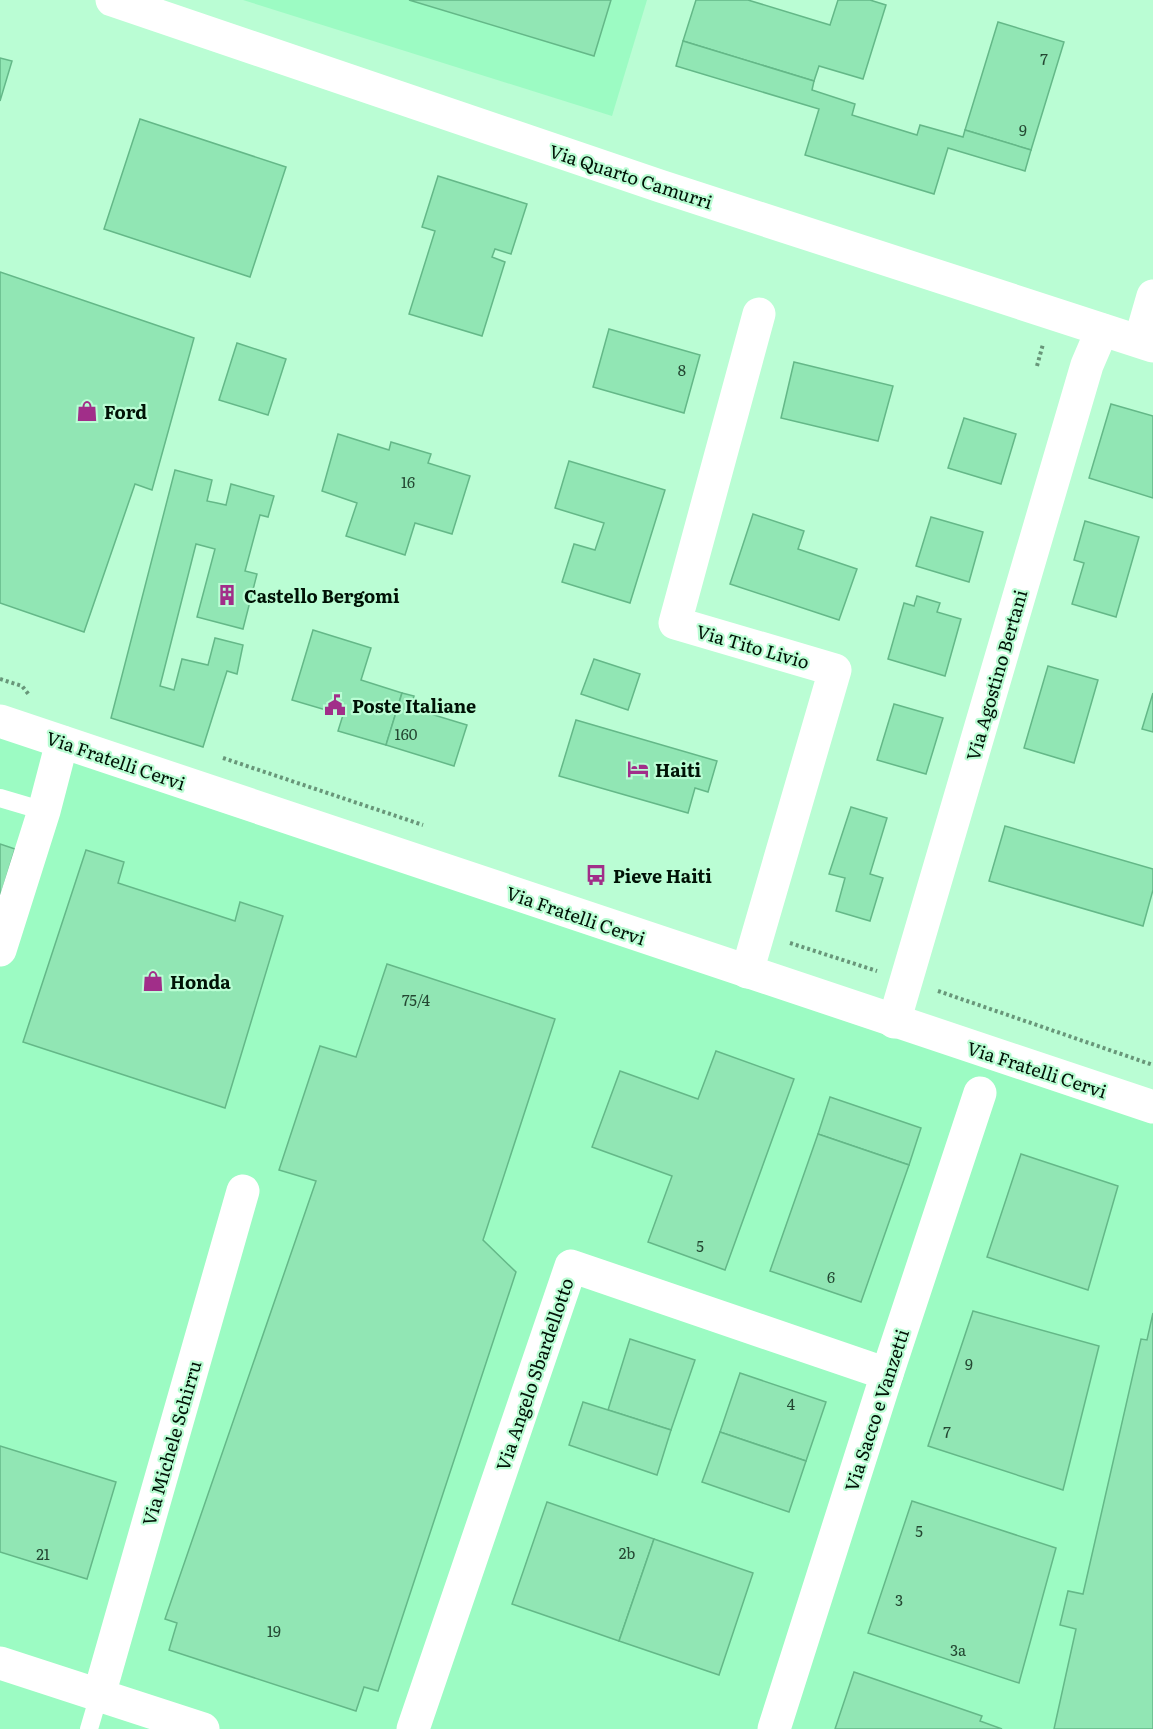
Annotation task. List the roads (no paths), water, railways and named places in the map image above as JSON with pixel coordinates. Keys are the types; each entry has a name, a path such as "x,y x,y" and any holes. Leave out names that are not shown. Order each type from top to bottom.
{"street":[{"name":"Via Quarto Camurri","path":"112,0 660,186 1146,343"},
{"path":"1146,343 1153,296"},
{"name":"Via Tito Livio","path":"747,972 836,670 675,623 759,314"},
{"name":"Via Agostino Bertani","path":"894,1022 1087,365 1102,330"},
{"name":"Via Fratelli Cervi","path":"0,721 1153,1107"},
{"path":"0,950 44,811 62,742"},
{"name":"Via Sacco e Vanzetti","path":"774,1729 887,1374 980,1093"},
{"name":"Via Michele Schirru","path":"99,1695 243,1191"},
{"name":"Via Angelo Sbardellotto","path":"413,1729 571,1266 887,1374"},
{"path":"0,1663 203,1729"}],"lane":[{"path":"0,798 44,811"},
{"path":"89,1729 99,1695"}],"place":[{"name":"Ford","path":"87,411"},
{"name":"Castello Bergomi","path":"227,595"},
{"name":"Poste Italiane","path":"335,705"},
{"name":"Haiti","path":"638,769"},
{"name":"Pieve Haiti","path":"596,875"},
{"name":"Honda","path":"153,981"}]}
